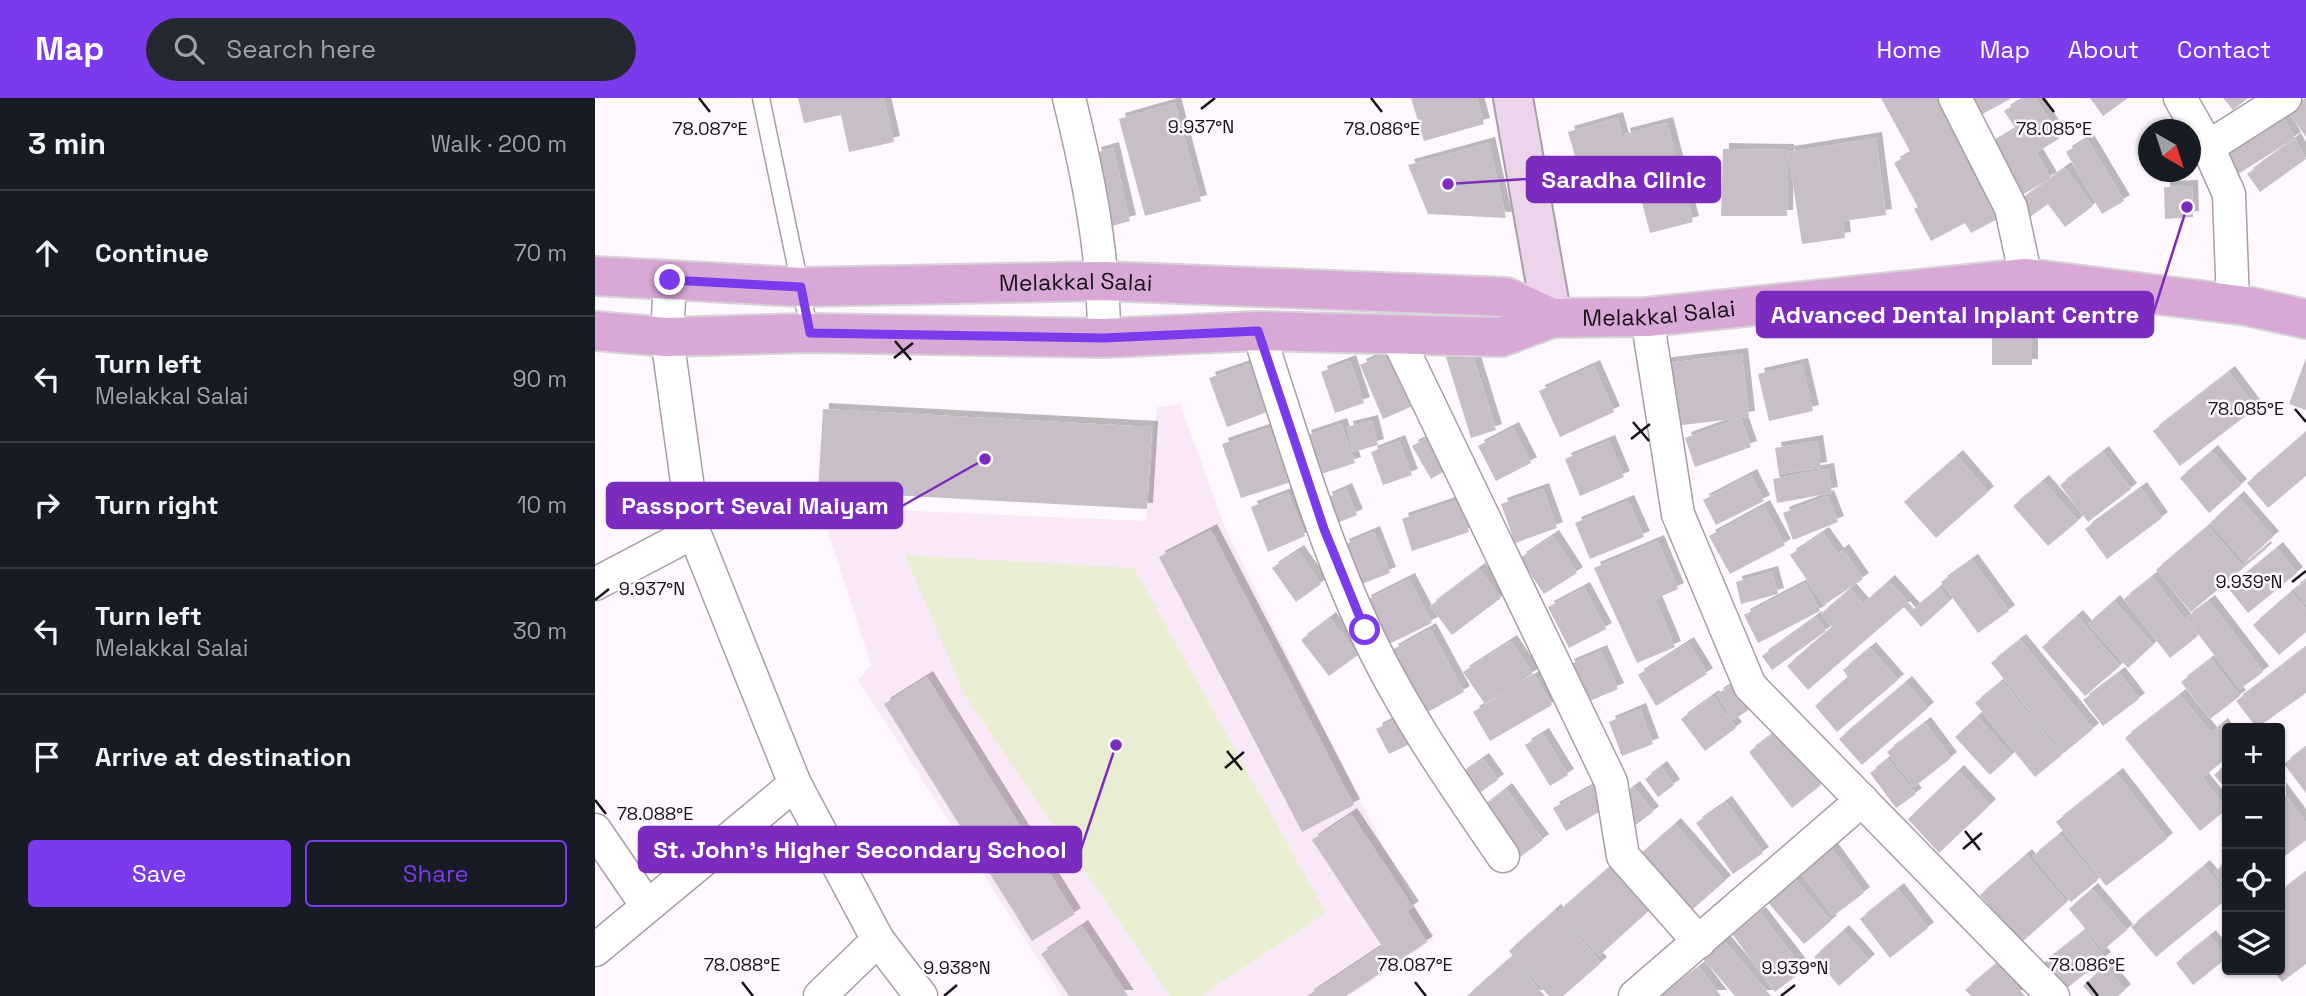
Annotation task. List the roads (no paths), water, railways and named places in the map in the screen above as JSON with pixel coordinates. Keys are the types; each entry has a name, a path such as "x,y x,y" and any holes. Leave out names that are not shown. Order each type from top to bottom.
{"main road":[{"name":"Melakkal Salai","path":"595,276 801,287 1104,281 1506,297 1552,318"},
{"name":"Melakkal Salai","path":"595,331 667,337 810,333 1104,338 1258,331 1501,337 1552,318 1647,317 2026,278 2233,304 2306,319"}],"street":[{"path":"1069,98 1089,176 1104,281 1104,338"},
{"path":"1513,98 1552,318"},
{"path":"1955,98 2011,208 2026,278"},
{"path":"2180,98 2209,147 2229,194 2233,304"},
{"path":"2209,147 2285,98"},
{"path":"670,280 667,337 694,532 795,785 878,940 921,996"},
{"path":"1647,317 1678,514 1750,686 2053,996"},
{"path":"1258,331 1324,529 1365,630 1426,743 1503,856"},
{"path":"1395,334 1611,782 1623,856 1699,942"},
{"path":"595,584 694,532"},
{"path":"595,950 795,785"},
{"path":"1635,996 1862,800"},
{"path":"595,830 647,906"},
{"path":"820,996 878,940"}],"lane":[{"path":"761,98 810,333"}],"place":[{"name":"Saradha Clinic","path":"1448,184"},
{"name":"Advanced Dental Inplant Centre","path":"2187,207"},
{"name":"Passport Sevai Maiyam","path":"985,459"},
{"name":"St. John's Higher Secondary School","path":"1116,745"}]}
